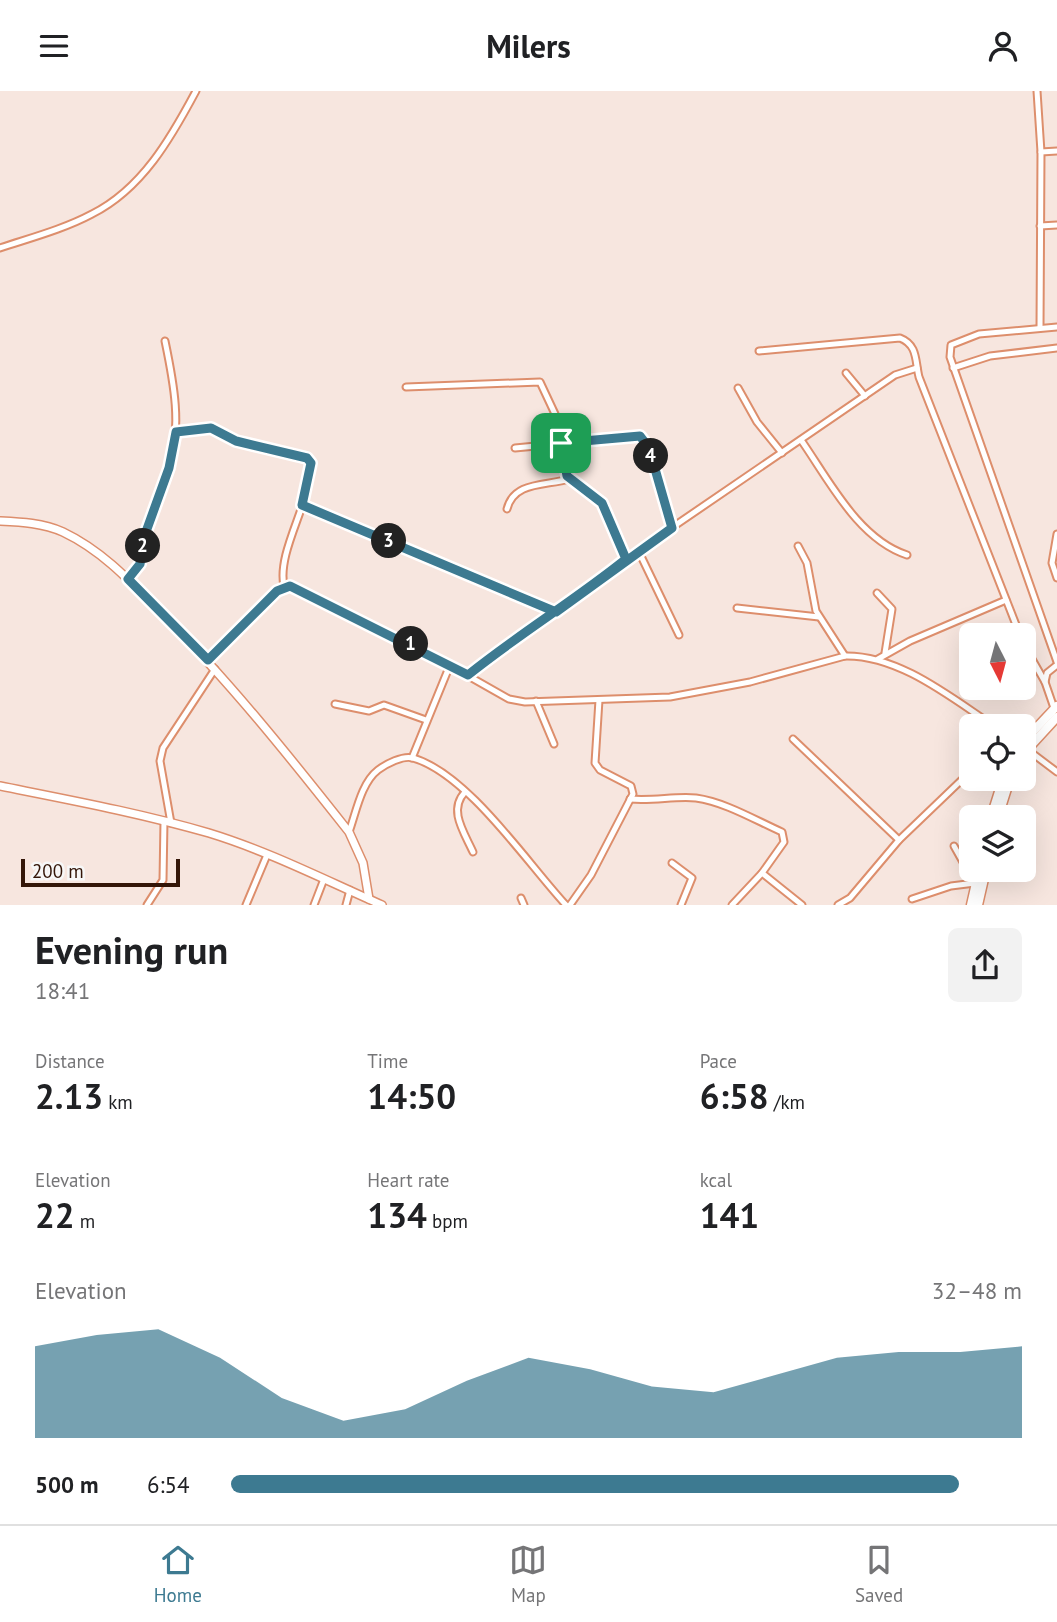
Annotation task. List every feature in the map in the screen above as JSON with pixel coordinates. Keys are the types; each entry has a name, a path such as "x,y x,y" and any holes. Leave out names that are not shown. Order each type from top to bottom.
{"main road":[{"path":"1036,734 1056,711"},
{"path":"971,905 976,882"},
{"path":"978,905 983,882"}],"street":[{"path":"0,248 92,215 116,200 158,155 196,91"},
{"path":"1037,91 1041,152 1040,328"},
{"path":"1041,152 1057,151"},
{"path":"1040,226 1057,225"},
{"path":"1045,683 1047,673 1057,663 953,368 951,345 979,334 1057,327"},
{"path":"760,351 900,338 912,346 918,359 917,367 1015,623"},
{"path":"128,579 140,564 147,529 169,468 176,432 175,390 165,341"},
{"path":"953,368 990,356 1057,348"},
{"path":"468,675 626,559 895,375 917,367"},
{"path":"846,373 864,396"},
{"path":"406,387 540,382 555,414 569,479 602,503 626,559"},
{"path":"737,387 757,422 782,453"},
{"path":"176,432 211,428 236,441 307,458 311,463 285,561 284,586 208,660"},
{"path":"515,448 640,436 649,448 672,528"},
{"path":"801,440 853,513 877,540 907,555"},
{"path":"507,509 509,499 519,490 569,479"},
{"path":"302,505 556,612"},
{"path":"0,521 39,524 61,531 111,562 208,660 349,832 363,863 369,899"},
{"path":"1057,534 1052,563 1057,578"},
{"path":"797,546 807,563 819,617 845,656"},
{"path":"639,552 679,635"},
{"path":"284,586 290,586 450,665 509,699 536,701 670,697 750,682 845,656 878,659 909,673 974,714"},
{"path":"877,593 892,609 885,653"},
{"path":"878,659 885,653 1006,600"},
{"path":"737,608 819,617"},
{"path":"412,758 450,665"},
{"path":"1036,667 1056,711"},
{"path":"147,905 163,880 167,822 160,761 163,747 215,669"},
{"path":"349,832 364,791 377,771 397,760 412,758 439,772 465,792 568,905 591,875 630,799 631,786 600,770 595,763 599,700"},
{"path":"536,701 554,744"},
{"path":"335,704 369,711 384,705 426,720"},
{"path":"793,739 899,840"},
{"path":"1036,757 1057,772"},
{"path":"838,905 850,901 899,840 959,782"},
{"path":"0,786 167,822 267,855 382,905"},
{"path":"465,792 456,802 456,811 472,852"},
{"path":"630,799 707,800 782,832 784,842 762,873 732,905"},
{"path":"954,846 959,853"},
{"path":"246,905 267,855"},
{"path":"672,863 692,878 681,905"},
{"path":"762,873 802,905"},
{"path":"314,905 324,880"},
{"path":"912,899 963,882"},
{"path":"346,905 350,890"}],"route":[{"path":"561,443 567,476 602,503 613,534 626,559 576,599 501,648 468,675 419,648 290,586 284,586 277,591 208,660 128,579 140,564 147,529 169,468 176,432 206,427 226,434 236,441 307,458 311,463 302,505 556,612 626,559 672,528 646,440 631,435 561,443"}]}
